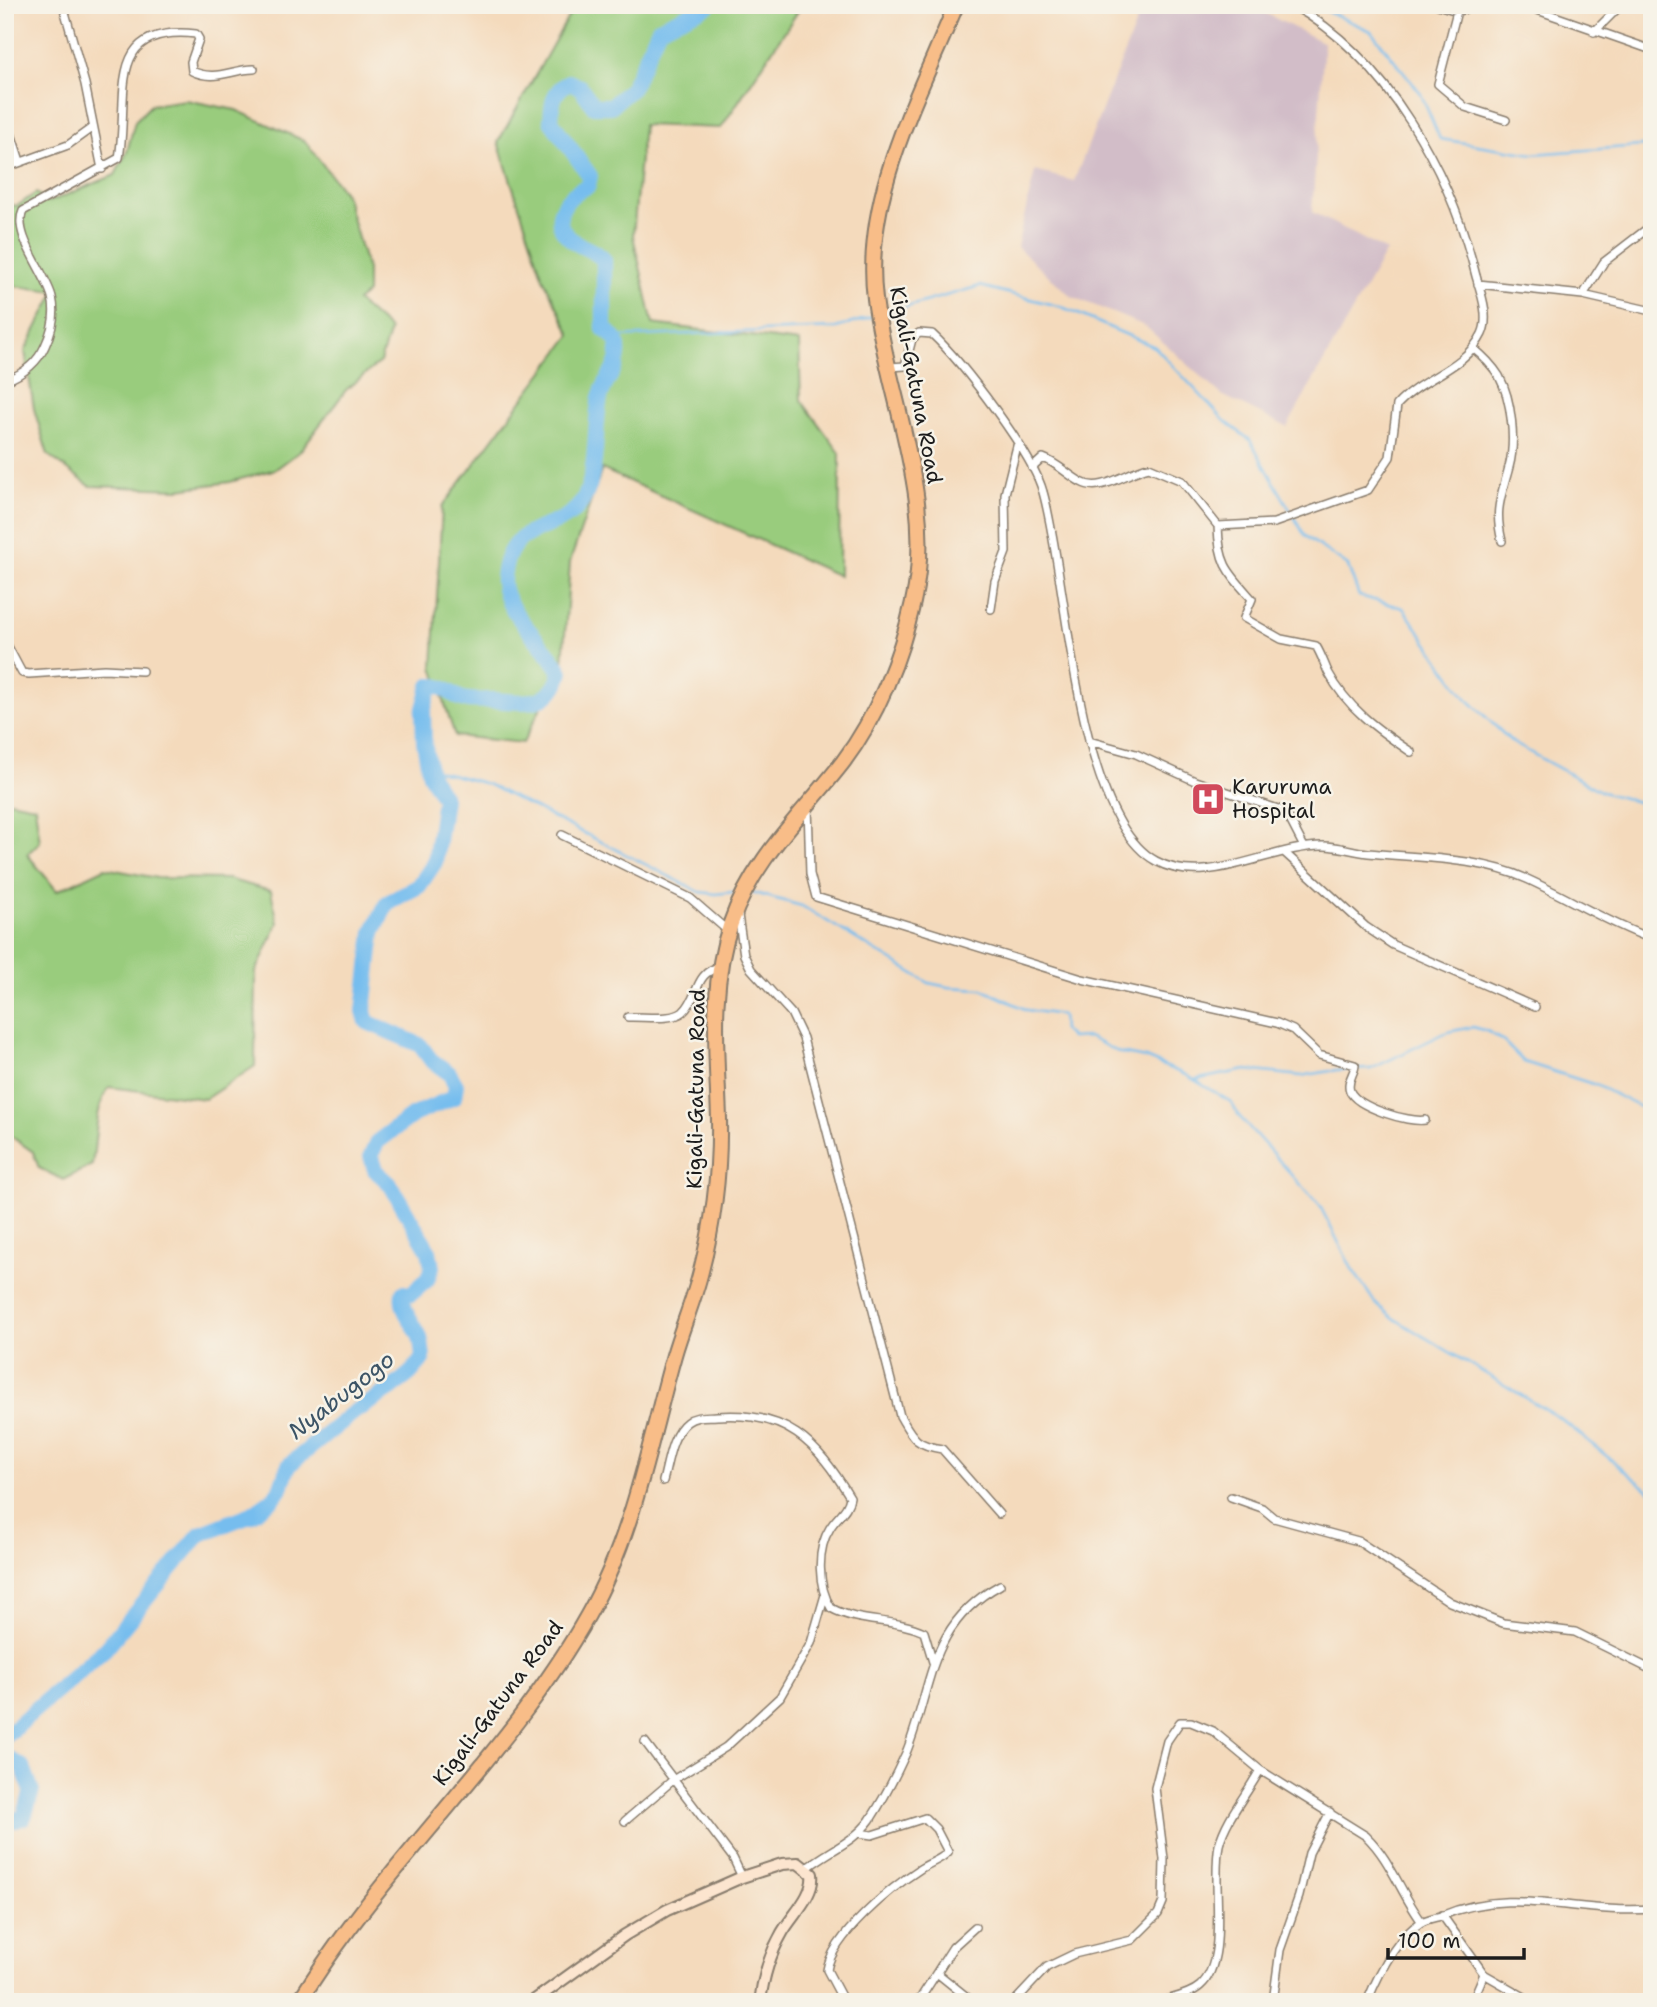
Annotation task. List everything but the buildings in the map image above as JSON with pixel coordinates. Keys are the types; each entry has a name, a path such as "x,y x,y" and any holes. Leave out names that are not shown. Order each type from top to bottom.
{"highway":[{"name":"Kigali-Gatuna Road","path":"299,2002 357,1913 479,1767 553,1672 587,1617 622,1543 674,1354 700,1278 716,1204 719,1121 714,1036 720,967 728,932 754,872 858,740 886,684 915,597 918,561 917,501 875,299 874,266 879,218 903,133 956,5"}],"main road":[{"path":"532,2002 625,1935 667,1909 743,1877 782,1864 798,1863 812,1874 812,1888 775,1948 765,1974 760,2002"}],"street":[{"path":"63,5 103,169"},
{"path":"1218,526 1274,523 1368,490 1390,457 1397,405 1474,348 1485,321 1465,228 1448,186 1390,92 1342,39 1292,5"},
{"path":"1438,5 1457,11 1486,5"},
{"path":"1523,5 1594,32 1652,50"},
{"path":"1594,32 1621,5"},
{"path":"1457,11 1438,83 1465,107 1506,120"},
{"path":"5,381 29,369 42,353 52,327 53,299 22,231 20,218 23,211 119,158 125,73 129,58 139,42 156,35 196,34 199,39 191,62 192,71 216,77 230,76 241,69 254,69"},
{"path":"5,114 20,161"},
{"path":"5,168 68,145 93,127"},
{"path":"1583,295 1604,262 1652,225"},
{"path":"1478,285 1583,295 1652,311"},
{"path":"890,367 905,366 912,339 919,333 932,334 1018,441 1043,489 1089,741 1116,818 1128,838 1158,863 1178,868 1203,869 1245,863 1304,847 1327,846 1375,854 1432,856 1525,878 1577,907 1652,939"},
{"path":"1474,348 1499,378 1508,404 1512,448 1498,500 1497,520 1502,541"},
{"path":"990,609 995,581 1006,552 1005,494 1018,441"},
{"path":"1032,468 1043,457 1084,484 1093,486 1104,485 1122,475 1149,467 1182,481 1196,495 1218,526 1220,557 1226,570 1252,599 1244,618 1281,639 1316,646 1329,673 1355,709 1372,726 1411,752"},
{"path":"5,641 22,673 104,669 142,671"},
{"path":"1089,741 1136,754 1195,780 1278,809 1289,818 1304,847"},
{"path":"808,804 810,874 816,897 1082,979 1286,1026 1319,1055 1355,1065 1349,1082 1350,1091 1362,1103 1411,1122 1425,1120"},
{"path":"562,835 690,898 728,932"},
{"path":"1285,853 1366,927 1393,945 1535,1007"},
{"path":"737,907 744,955 751,968 792,1013 803,1038 900,1416 916,1442 924,1447 942,1449 999,1514"},
{"path":"628,1017 675,1016 683,1012 703,975 720,967"},
{"path":"663,1481 677,1434 687,1422 702,1415 729,1415 781,1423 812,1447 850,1497 849,1506 829,1530 821,1556 825,1594 831,1608 845,1615 924,1632 933,1662"},
{"path":"1231,1497 1262,1507 1275,1518 1293,1525 1358,1541 1450,1602 1503,1623 1574,1632 1652,1670"},
{"path":"807,1868 831,1849 859,1833 877,1808 905,1755 933,1662 944,1639 961,1617 1000,1585"},
{"path":"625,1821 673,1780 726,1747 780,1697 806,1654 825,1594"},
{"path":"1014,2002 1047,1967 1074,1954 1132,1940 1158,1914 1163,1902 1164,1859 1155,1788 1167,1741 1176,1725 1191,1722 1213,1731 1260,1770 1349,1823 1379,1849 1397,1885 1422,1922"},
{"path":"645,1742 733,1858 743,1877"},
{"path":"1160,2002 1200,1987 1209,1971 1217,1945 1215,1885 1220,1844 1260,1770"},
{"path":"1273,2002 1280,1950 1299,1896 1309,1853 1330,1812"},
{"path":"844,2002 827,1970 835,1951 850,1929 888,1894 948,1852 936,1829 925,1818 872,1835 859,1833"},
{"path":"1367,2002 1406,1935 1422,1922 1469,1906 1513,1900 1595,1908 1652,1909"},
{"path":"1442,1915 1484,1974 1533,2002"},
{"path":"918,2002 954,1947 975,1927"},
{"path":"937,1973 973,2002"},
{"path":"1472,2002 1484,1974"}],"shaded area":[{"path":"1143,5 1249,5 1324,43 1312,212 1386,251 1287,427 1222,395 1145,326 1071,296 1017,247 1035,171 1074,181"}],"green space":[{"path":"575,5 802,5 721,128 643,125 633,236 653,324 799,342 801,400 840,453 839,576 602,469 570,562 563,663 523,743 455,736 433,667 442,507 571,335 543,278 498,142"},
{"path":"186,100 236,110 305,141 345,194 367,269 367,293 357,301 390,330 380,362 346,390 300,451 276,469 230,482 179,489 90,486 48,455 34,409 25,351 56,291 5,285 5,204 17,206 36,193 49,202 115,175 127,152 135,121 151,105"},
{"path":"5,800 35,806 40,842 27,854 57,891 105,868 157,878 228,879 271,891 278,923 256,972 255,1066 205,1099 109,1087 98,1114 92,1165 63,1180 39,1168 33,1152 5,1132"}],"waterway":[{"name":"Nyabugogo","path":"5,1736 105,1649 200,1534 252,1514 273,1499 289,1465 354,1412 391,1389 413,1371 423,1358 420,1337 405,1310 403,1293 411,1294 427,1280 432,1267 429,1251 390,1184 375,1170 371,1156 377,1142 413,1115 454,1097 456,1085 449,1073 431,1060 420,1045 367,1022 364,1011 373,932 387,903 419,886 435,862 444,799 430,775 424,742 423,712 430,686 443,688 467,700 535,701 551,692 561,672 509,603 503,579 513,547 533,531 568,516 585,496 593,470 600,398 617,362 618,346 612,335 604,329 604,260 572,240 560,224 560,216 566,202 588,186 590,176 551,121 554,98 569,82 580,87 594,106 611,106 632,88 659,28 709,5"},
{"path":"1313,5 1371,31 1420,92 1440,139 1533,154 1641,146 1652,149"},
{"path":"882,314 980,286 1062,307 1155,347 1226,422 1250,440 1305,536 1348,566 1359,596 1403,608 1466,698 1513,743 1602,792 1652,806"},
{"path":"615,337 836,328 872,317"},
{"path":"428,768 487,784 700,892 716,894 741,891"},
{"path":"751,892 802,906 929,983 982,989 1027,1010 1062,1015 1063,1030 1071,1038 1088,1037 1120,1053 1145,1058 1186,1075 1231,1102 1239,1116 1320,1206 1352,1269 1376,1304 1393,1318 1561,1419 1652,1493"},
{"path":"1194,1080 1246,1070 1301,1076 1336,1070 1371,1069 1447,1032 1473,1027 1489,1032 1503,1041 1524,1062 1596,1085 1652,1113"},
{"name":"Nyabugogo","path":"5,1757 23,1767 32,1791 24,1817 16,1820 5,1819"}],"place":[{"name":"Karuruma Hospital","path":"1208,799"}]}
